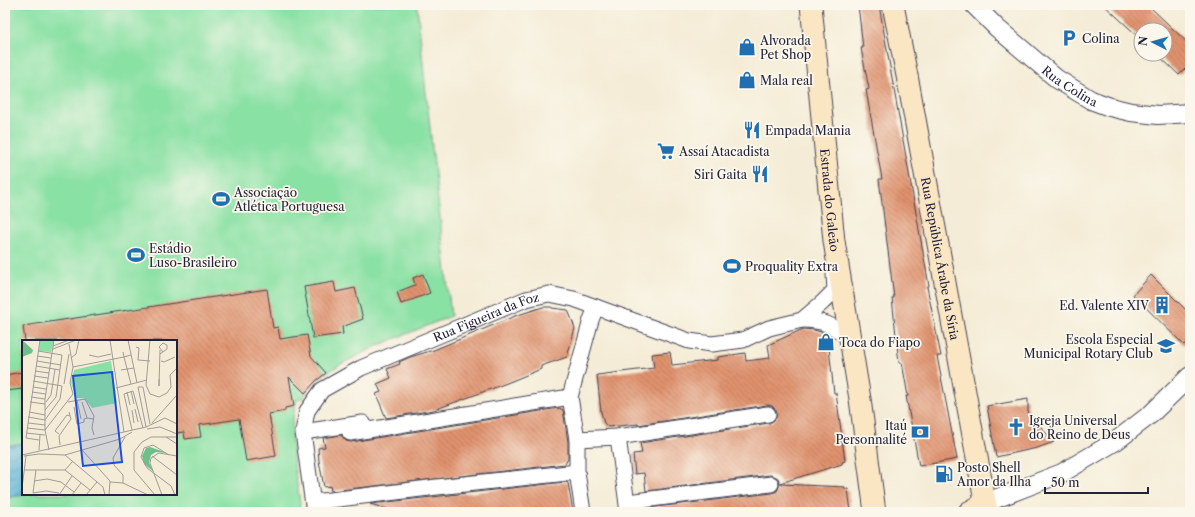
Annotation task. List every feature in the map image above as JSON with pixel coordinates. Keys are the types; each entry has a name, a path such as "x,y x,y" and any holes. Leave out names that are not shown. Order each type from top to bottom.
{"main road":[{"name":"Estrada do Galeão","path":"811,5 834,241 860,399 875,512"},
{"name":"Rua República Árabe da Síria","path":"893,5 909,86 980,509"}],"street":[{"name":"Rua Colina","path":"974,5 997,28 1057,79 1092,100 1110,107 1131,112 1158,115 1190,113"},
{"name":"Rua Figueira da Foz","path":"802,320 835,290 834,241"},
{"name":"Rua Figueira da Foz","path":"314,507 303,432 307,412 322,390 361,368 526,299 549,294 574,299 594,313 689,341 712,344 743,340 769,328 802,320 816,320 824,322 850,339"},
{"path":"582,512 577,472 577,439 570,397 594,313"},
{"path":"980,509 1062,473 1116,441 1151,414 1190,376"},
{"path":"350,433 570,397"},
{"path":"577,439 618,437 768,414"},
{"path":"303,432 380,421"},
{"path":"618,437 628,507 771,484"},
{"path":"314,507 437,487 577,472"}],"green space":[{"name":"Associação Atlética Portuguesa","path":"5,5 417,5 451,316 379,345 339,365 317,380 309,388 303,398 297,400 292,426 292,452 300,503 298,509 293,512 5,512"}],"water":[{"path":"22,443 22,495 25,495 5,498 5,446"}],"building":[{"path":"858,5 879,5 929,286 927,287 941,356 937,356 957,459 919,466 906,396 908,396 902,363 899,363 892,298 894,298 879,179 882,179 866,90 869,89 861,48 863,48"},
{"path":"1104,5 1148,5 1166,22 1133,22 1133,32"},
{"path":"1173,29 1190,45 1190,64 1179,75 1165,62 1173,62"},
{"path":"423,274 430,293 401,304 397,292 415,285 413,278"},
{"name":"Ed. Valente XIV","path":"1151,275 1190,314 1190,339 1184,345 1133,295"},
{"path":"334,282 336,292 355,288 363,319 342,327 343,334 313,338 304,287"},
{"path":"267,289 273,328 278,327 280,339 307,335 311,356 326,373 305,393 289,377 294,406 285,408 285,411 269,414 276,456 246,461 239,419 199,425 201,437 185,439 184,432 177,433 177,340 25,340 23,326"},
{"path":"543,307 568,310 575,328 567,357 541,366 541,369 507,383 434,410 386,418 376,394 381,392 377,384 391,378 387,369 400,364 399,362 410,357 434,350 515,316"},
{"path":"803,329 824,333 828,339 834,393 836,393 845,461 842,462 842,464 780,483 778,478 770,475 646,491 644,473 635,474 633,454 642,453 640,443 769,423 776,418 777,412 772,406 767,405 638,425 608,427 604,423 601,412 597,375 654,368 652,354 670,352 672,365 718,360 718,357 745,353 746,361 770,358 768,345"},
{"path":"22,372 22,389 5,391 5,375"},
{"name":"Igreja Universal do Reino de Deus","path":"1028,399 1028,412 1054,442 1037,448 996,457 987,406"},
{"path":"559,408 563,410 568,442 568,459 565,464 331,491 330,486 324,487 318,448 325,447 323,438 341,435 346,441 351,442"},
{"path":"565,482 568,483 573,512 397,512 370,504"},
{"path":"780,484 845,487 845,489 848,489 851,512 648,512 648,508 772,493 777,491"}],"place":[{"name":"Colina","path":"1069,38"},
{"name":"Alvorada Pet Shop","path":"747,47"},
{"name":"Mala real","path":"747,80"},
{"name":"Empada Mania","path":"752,130"},
{"name":"Assaí Atacadista","path":"666,151"},
{"name":"Siri Gaita","path":"760,174"},
{"name":"Associação Atlética Portuguesa","path":"221,199"},
{"name":"Estádio Luso-Brasileiro","path":"136,255"},
{"name":"Proquality Extra","path":"732,266"},
{"name":"Ed. Valente XIV","path":"1162,305"},
{"name":"Toca do Fiapo","path":"826,342"},
{"name":"Escola Especial Municipal Rotary Club","path":"1166,346"},
{"name":"Igreja Universal do Reino de Deus","path":"1016,427"},
{"name":"Itaú Personnalité","path":"920,432"},
{"name":"Posto Shell Amor da Ilha","path":"944,474"}]}
